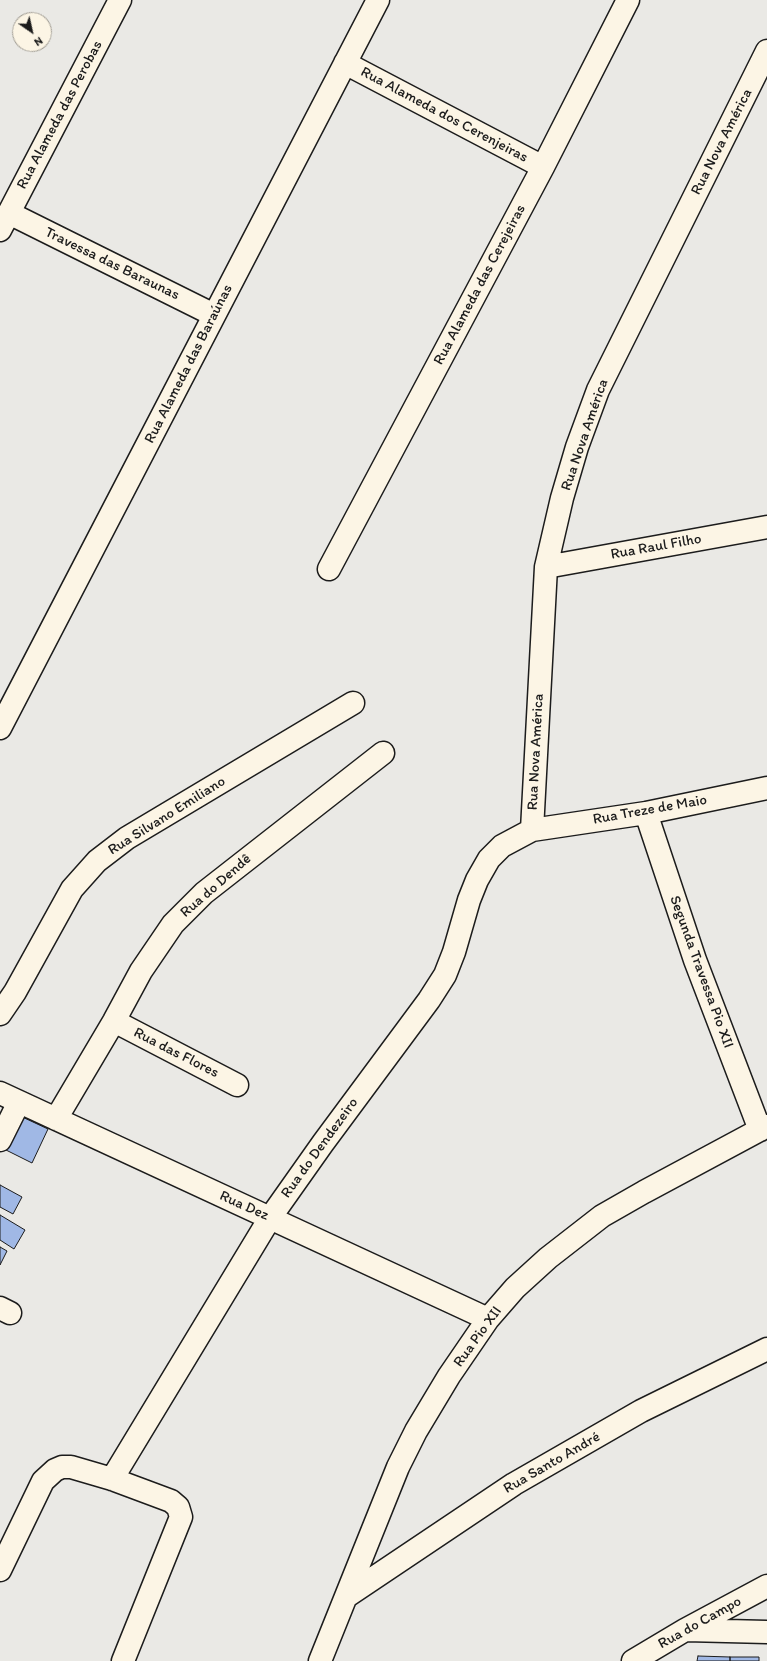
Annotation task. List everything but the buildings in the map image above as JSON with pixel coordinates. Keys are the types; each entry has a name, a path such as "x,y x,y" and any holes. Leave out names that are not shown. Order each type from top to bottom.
{"street":[{"name":"Rua Alameda das Perobas","path":"5,222 120,0"},
{"name":"Rua Alameda das Baraúnas","path":"0,728 378,0"},
{"name":"Rua Alameda das Cerejeiras","path":"329,569 543,167 628,0"},
{"name":"Rua Nova América","path":"532,830 546,568 562,498 577,447 598,390 767,51"},
{"name":"Rua Alameda dos Cerenjeiras","path":"345,63 543,167"},
{"name":"Travessa das Baraunas","path":"5,222 214,315"},
{"name":"Rua Raul Filho","path":"546,568 767,527"},
{"name":"Rua Silvano Emiliano","path":"0,1014 15,992 72,889 97,861 127,838 353,703"},
{"name":"Rua do Dendê","path":"56,1119 114,1021 141,971 173,924 204,893 383,753"},
{"name":"Rua Treze de Maio","path":"532,830 646,813 767,788"},
{"name":"Segunda Travessa Pio XII","path":"646,813 694,960 764,1128"},
{"name":"Rua do Dendezeiro","path":"112,1479 270,1218 323,1143 413,1023 441,981 454,952 469,900 489,859 502,846 532,830"},
{"name":"Rua das Flores","path":"114,1021 237,1085"},
{"name":"Rua Dez","path":"9,1098 488,1319"},
{"path":"0,1140 9,1098"},
{"name":"Rua Pio XII","path":"320,1661 398,1467 413,1437 449,1376 488,1319 515,1288 548,1258 602,1216 764,1128"},
{"name":"Rua Santo André","path":"347,1596 514,1484 641,1411 767,1349"},
{"path":"0,1570 43,1481 55,1470 62,1467 71,1467 112,1479 171,1501 178,1507 181,1517 123,1661"},
{"name":"Rua do Campo","path":"633,1661 685,1630 767,1586"},
{"path":"685,1630 767,1632"}]}
